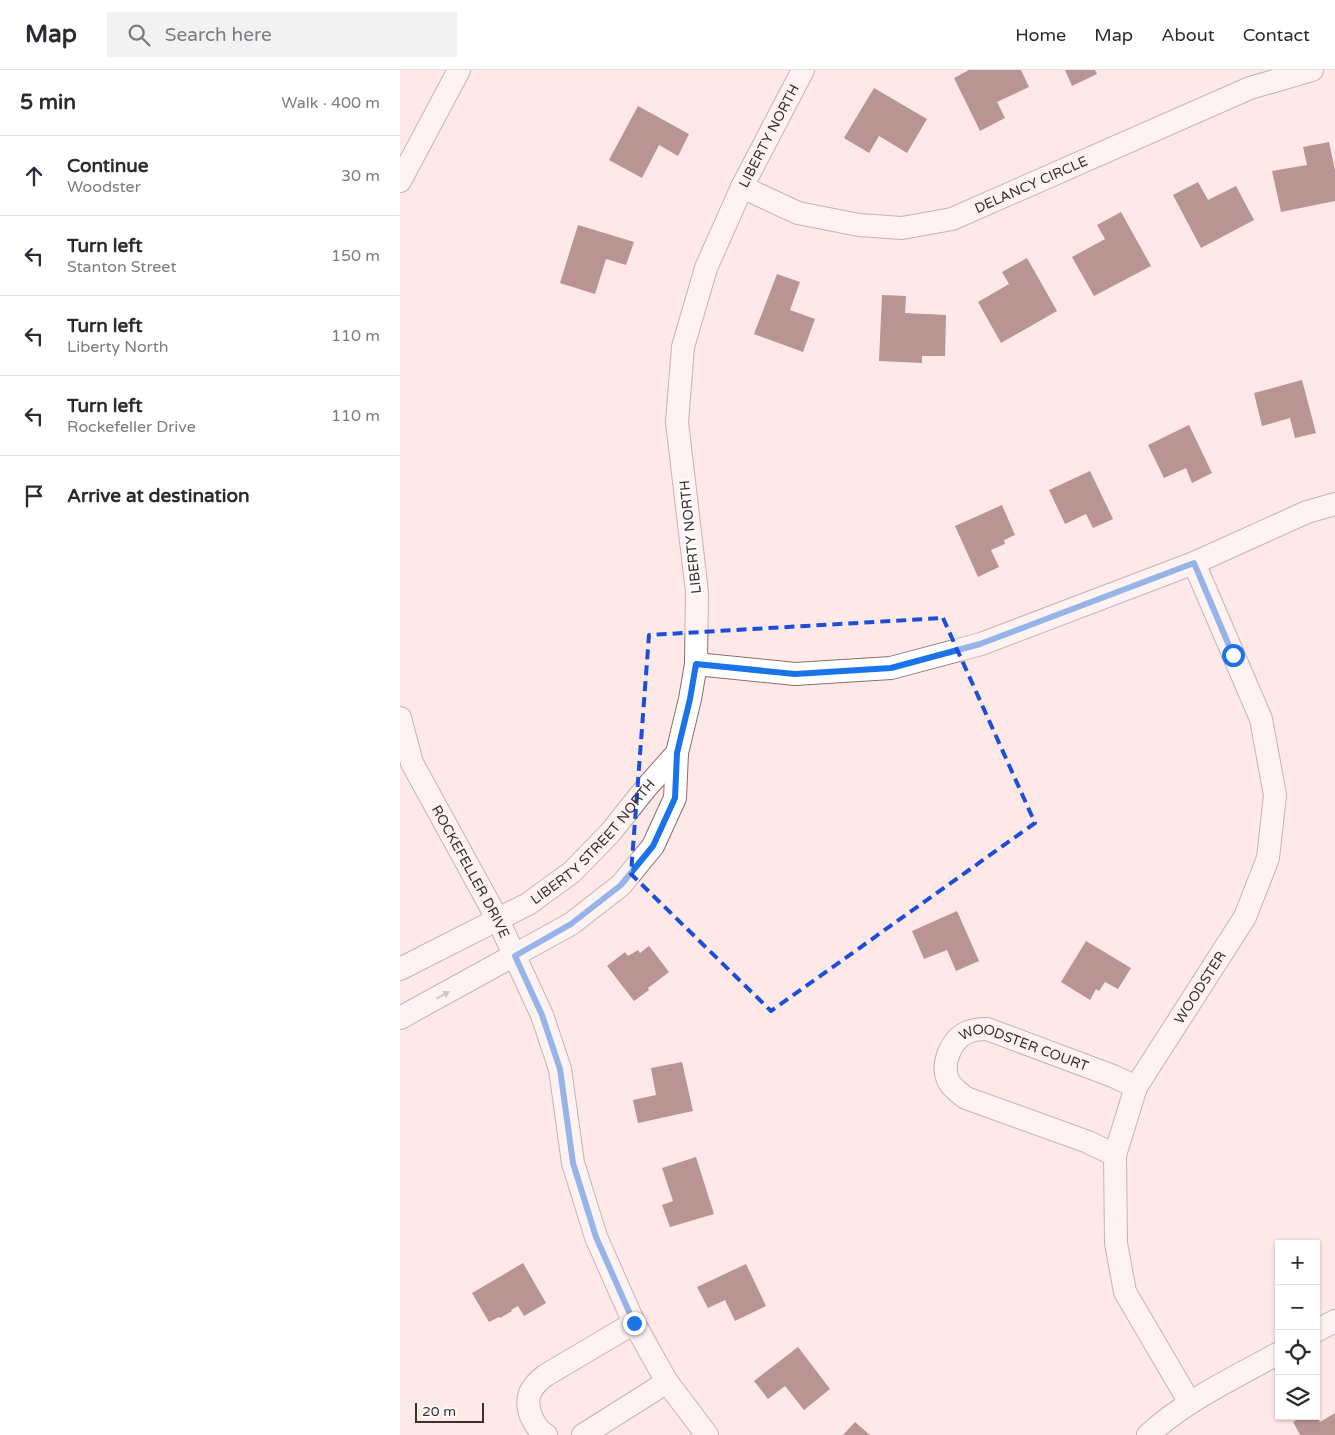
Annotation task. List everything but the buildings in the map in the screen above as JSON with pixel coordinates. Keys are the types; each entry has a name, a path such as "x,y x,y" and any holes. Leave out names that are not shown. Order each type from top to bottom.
{"street":[{"path":"400,181 459,70"},
{"name":"LIBERTY NORTH","path":"400,1018 571,924 614,891 653,846 675,798 677,753 696,664 697,592 677,422 683,347 706,268 742,187 803,70"},
{"name":"DELANCY CIRCLE","path":"742,187 798,213 859,225 902,228 952,219 1250,88 1312,70"},
{"path":"696,664 795,674 891,668 980,644 1194,563 1307,512 1335,504"},
{"name":"WOODSTER","path":"1190,1403 1125,1292 1116,1244 1114,1155 1136,1087 1245,917 1268,858 1275,795 1261,719 1194,563"},
{"name":"ROCKEFELLER DRIVE","path":"400,718 406,758 498,920 542,1015 560,1069 573,1163 596,1237 634,1323 667,1382 707,1435"},
{"name":"LIBERTY STREET NORTH","path":"400,969 528,904 572,872 610,833 644,789 677,753"},
{"name":"WOODSTER COURT","path":"1114,1155 1088,1142 966,1098 949,1083 946,1074 946,1062 950,1050 957,1040 966,1033 976,1029 987,1029 1113,1076 1136,1087"},
{"path":"1318,1330 1335,1321"},
{"path":"546,1435 542,1433 534,1422 528,1407 531,1390 538,1381 546,1374 634,1323"},
{"path":"1148,1435 1161,1423 1190,1403 1275,1355"},
{"path":"584,1435 667,1382"}],"highlighted area":[{"path":"943,618 1035,823 771,1011 631,874 649,635"}],"route":[{"path":"634,1323 596,1237 573,1163 560,1069 542,1015 515,956 571,924 621,885 653,846 675,798 677,753 696,664 795,674 891,668 980,644 1194,563 1233,655"}]}
